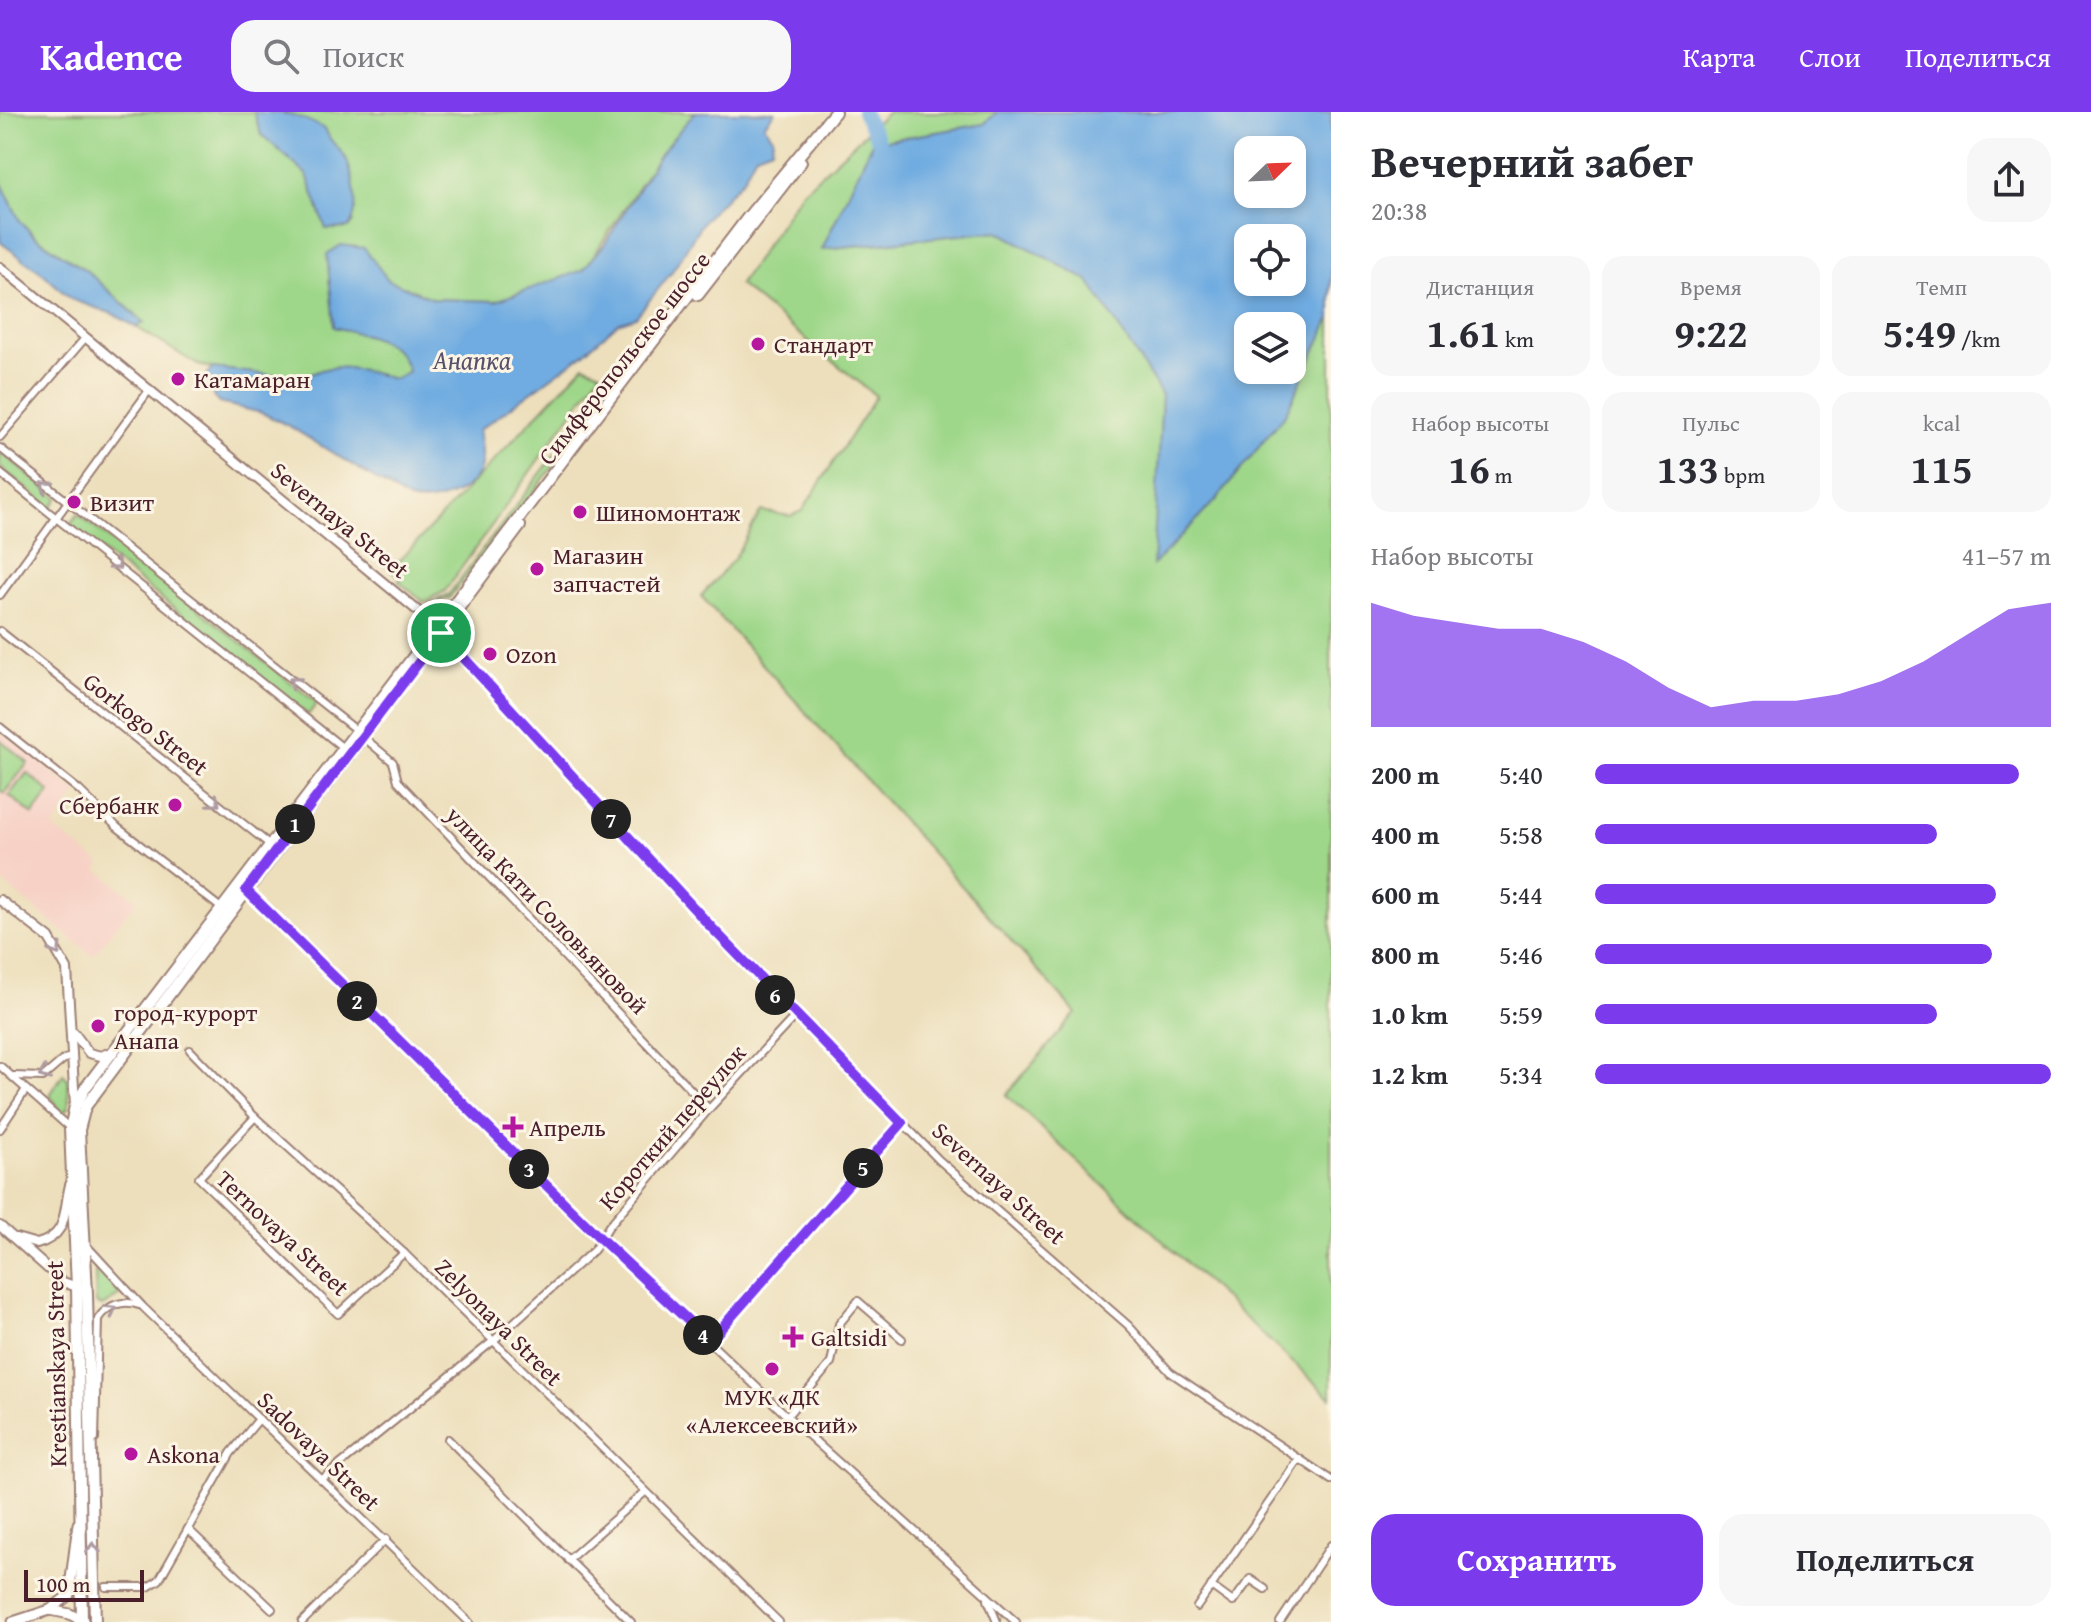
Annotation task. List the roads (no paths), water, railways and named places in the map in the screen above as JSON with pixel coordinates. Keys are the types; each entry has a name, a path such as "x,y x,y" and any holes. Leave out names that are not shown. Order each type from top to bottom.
{"main road":[{"name":"Симферопольское шоссе","path":"438,629 658,341 748,217 835,112"},
{"name":"Симферопольское шоссе","path":"658,341 844,112"},
{"name":"Krestianskaya Street","path":"95,1622 82,1287 72,1180 76,1132 96,1089 438,629"},
{"name":"Krestianskaya Street","path":"82,1621 78,1521 85,1244 75,1106 86,1087 120,1046 342,747 359,733"},
{"path":"13,1622 50,1610 65,1601 71,1589 78,1521"},
{"path":"50,1610 82,1621"}],"street":[{"name":"Severnaya Street","path":"0,267 438,629 795,1016 939,1160 1129,1326 1170,1372 1331,1480"},
{"path":"0,437 86,337"},
{"path":"0,595 150,389"},
{"name":"улица Кати Соловьяновой","path":"0,448 393,762 398,781 709,1109"},
{"path":"0,473 342,747"},
{"name":"Gorkogo Street","path":"0,631 269,844"},
{"path":"0,727 79,790 117,827 221,908"},
{"path":"246,890 601,1239 787,1416 1013,1622"},
{"path":"0,900 56,948 67,969 75,1106"},
{"name":"Короткий переулок","path":"321,1480 492,1342 594,1250 709,1109 795,1016"},
{"path":"71,1023 76,1037 89,1053 101,1056 120,1046"},
{"name":"Zelyonaya Street","path":"190,1050 255,1117 404,1253 779,1622"},
{"path":"10,1075 37,1079 55,1070 64,1059 72,1057"},
{"path":"0,1066 25,1091 76,1132"},
{"path":"0,1129 25,1091"},
{"name":"Ternovaya Street","path":"255,1117 199,1178 338,1314 404,1253"},
{"path":"710,1341 902,1123"},
{"path":"16,1238 37,1244 58,1234 65,1220 72,1180"},
{"path":"0,1226 63,1282 82,1287"},
{"name":"Sadovaya Street","path":"85,1244 143,1307 469,1622"},
{"path":"787,1416 831,1363 839,1324 858,1301 902,1339"},
{"path":"90,1463 97,1422 98,1319 108,1307 123,1302 143,1307"},
{"path":"106,1587 148,1587 159,1580 231,1453 259,1419"},
{"path":"448,1439 631,1622"},
{"path":"1197,1607 1299,1459"},
{"path":"568,1560 645,1492"},
{"path":"188,1529 272,1609"},
{"path":"302,1622 386,1539"},
{"path":"1280,1622 1331,1545"},
{"path":"1211,1586 1233,1602 1250,1579 1265,1589"},
{"path":"987,1597 997,1622"}],"water":[{"path":"254,112 292,115 326,130 345,157 352,177 355,205 348,228 326,229 307,175 261,134"},
{"name":"Анапка","path":"695,112 775,112 764,125 773,137 772,148 756,154 743,179 704,220 671,273 636,317 618,323 582,355 479,430 480,469 465,488 437,500 409,500 289,426 262,413 220,403 214,398 207,375 213,368 303,379 336,367 394,379 408,372 398,352 389,345 334,327 327,254 341,245 364,248 388,280 434,299 496,301 583,270 604,245 660,154"},
{"path":"997,112 1331,112 1331,317 1306,370 1306,312 1234,312 1234,384 1300,384 1286,413 1217,499 1153,565 1162,395 1089,281 998,231 822,249 872,143 984,124"},
{"path":"0,180 20,221 34,236 87,271 144,323 136,327 113,314 70,299 45,275 0,242"}],"waterway":[{"path":"863,112 887,157"}],"place":[{"name":"Стандарт","path":"758,344"},
{"name":"Катамаран","path":"178,379"},
{"name":"Визит","path":"74,502"},
{"name":"Шиномонтаж","path":"580,512"},
{"name":"Магазин запчастей","path":"537,569"},
{"name":"Ozon","path":"490,654"},
{"name":"Сбербанк","path":"175,805"},
{"name":"город-курорт Анапа","path":"98,1026"},
{"name":"Апрель","path":"513,1127"},
{"name":"Galtsidi","path":"793,1337"},
{"name":"МУК «ДК «Алексеевский»","path":"772,1369"},
{"name":"Askona","path":"131,1454"}]}
